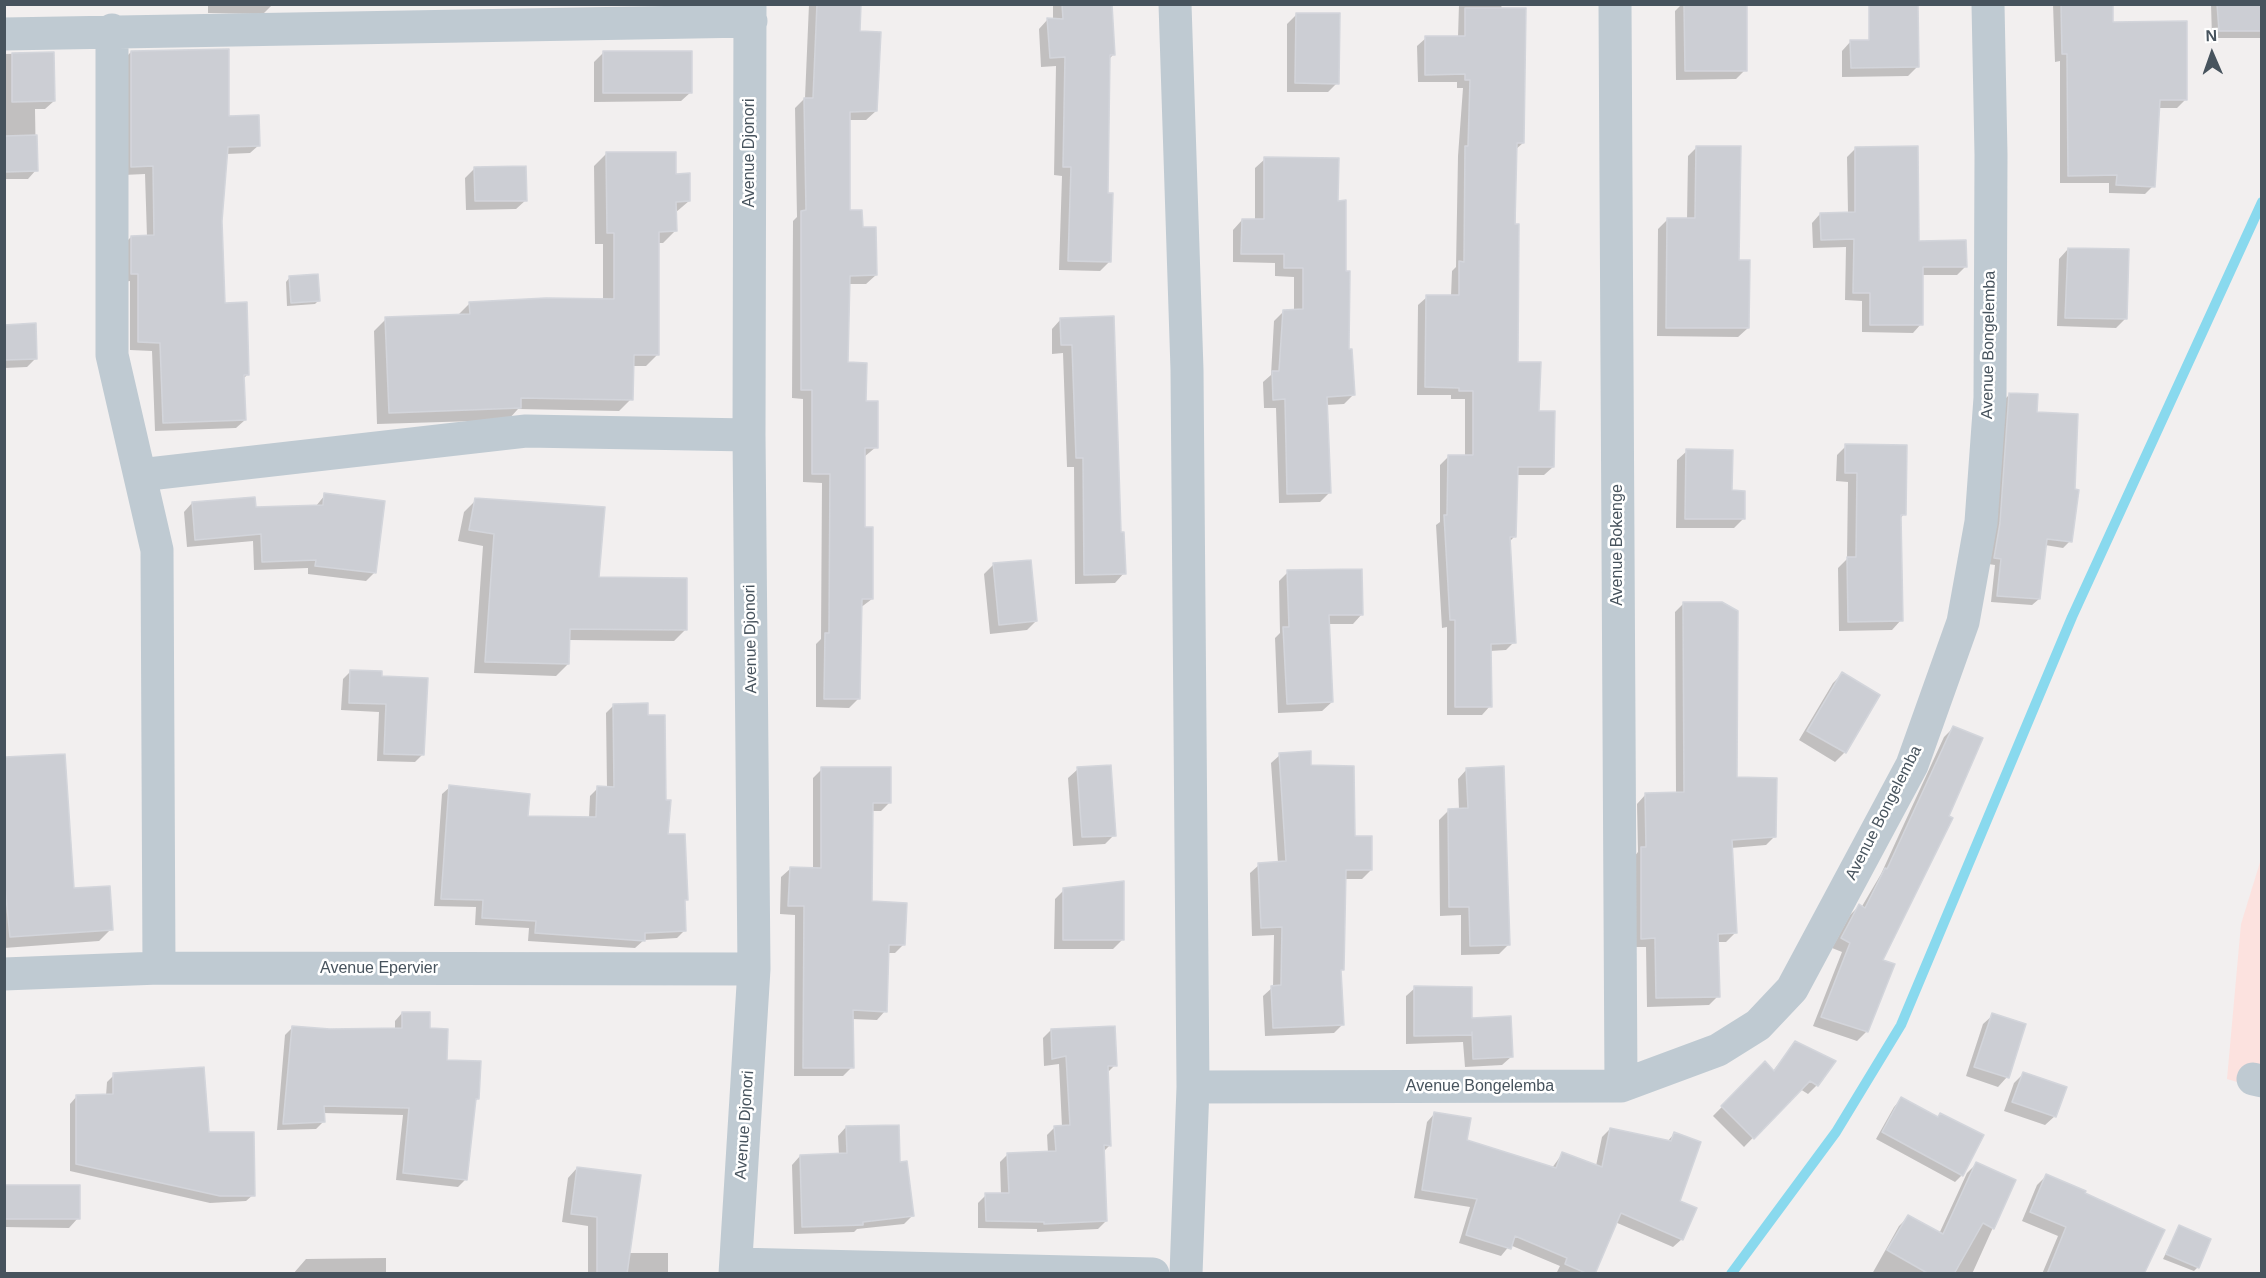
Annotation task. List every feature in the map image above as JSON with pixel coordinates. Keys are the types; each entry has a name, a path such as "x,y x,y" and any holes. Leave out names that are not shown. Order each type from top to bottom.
{"street":[{"path":"1175,4 1187,358 1193,1087 1186,1274"},
{"name":"Avenue Bokenge","path":"1616,4 1622,1086"},
{"name":"Avenue Bongelemba","path":"1193,1087 1622,1086 1718,1050 1758,1025 1792,989 1912,765 1963,622 1981,522 1990,398 1991,155 1988,4"},
{"path":"4,34 112,30 190,17 751,13"},
{"name":"Avenue Djonori","path":"736,1269 754,969 749,435 751,13"},
{"path":"112,30 112,355 157,550 159,968"},
{"path":"140,476 526,431 749,435"},
{"name":"Avenue Epervier","path":"4,974 159,968 754,969"},
{"path":"736,1269 1153,1274"}],"shaded area":[{"path":"2261,859 2261,1089 2227,1079 2241,924"}],"building":[{"path":"817,4 861,4 860,31 881,32 877,111 850,112 850,210 862,210 863,227 876,227 877,275 850,276 848,362 867,363 866,401 878,401 878,448 865,448 865,527 873,527 873,599 862,599 860,699 824,699 825,633 829,633 830,474 812,474 812,390 801,390 801,211 806,210 804,98 813,98"},
{"path":"1062,4 1112,4 1115,55 1110,55 1108,193 1113,193 1111,262 1068,261 1071,167 1063,167 1065,57 1050,58 1047,18 1063,19"},
{"path":"1684,4 1747,4 1747,71 1685,71"},
{"path":"1869,4 1918,4 1919,67 1851,68 1850,40 1869,40"},
{"path":"2061,4 2113,4 2113,22 2187,21 2187,100 2160,100 2155,187 2116,185 2117,175 2068,176 2067,54 2062,54"},
{"path":"2217,4 2262,4 2262,31 2219,31"},
{"path":"1465,8 1526,8 1524,143 1517,143 1515,224 1519,224 1518,362 1541,362 1539,411 1555,411 1554,467 1518,467 1516,537 1510,537 1516,643 1491,644 1492,707 1455,707 1455,620 1450,620 1444,515 1447,515 1448,455 1473,455 1473,391 1459,391 1459,388 1425,387 1426,295 1459,295 1459,261 1464,262 1465,146 1468,146 1470,80 1465,80 1465,74 1425,75 1425,36 1465,36"},
{"path":"1296,13 1340,13 1339,84 1295,83"},
{"path":"229,49 229,116 259,115 260,146 228,147 222,221 225,303 247,302 249,375 244,375 246,420 163,423 160,343 138,342 138,274 131,274 131,236 154,235 153,166 131,167 131,51"},
{"path":"603,51 692,51 692,93 603,93"},
{"path":"54,52 55,101 12,102 12,53"},
{"path":"37,135 38,171 5,172 5,136"},
{"path":"1696,146 1741,146 1739,260 1750,260 1749,328 1666,328 1667,218 1695,218"},
{"path":"1918,146 1919,241 1966,240 1967,267 1923,267 1923,325 1870,325 1870,293 1853,293 1854,239 1821,240 1820,213 1855,212 1855,147"},
{"path":"606,152 676,152 676,174 690,173 690,201 676,202 677,231 659,232 659,355 634,355 633,400 521,398 521,408 389,413 385,317 470,314 469,302 546,298 614,299 614,233 607,233"},
{"path":"1264,157 1339,158 1338,201 1346,200 1346,271 1350,271 1349,349 1352,349 1355,395 1327,397 1331,493 1287,494 1285,399 1273,400 1272,371 1279,371 1283,310 1303,309 1303,268 1284,268 1284,254 1241,254 1242,219 1264,219"},
{"path":"526,166 527,201 475,201 474,167"},
{"path":"2068,248 2129,249 2127,319 2065,318"},
{"path":"318,274 320,301 291,303 289,276"},
{"path":"1114,316 1121,532 1124,532 1126,574 1084,575 1083,458 1076,458 1072,345 1061,345 1060,318"},
{"path":"36,323 37,359 4,360 4,325"},
{"path":"2009,393 2038,394 2037,412 2078,414 2075,489 2079,490 2072,542 2047,539 2040,599 1997,596 2001,559 1994,558 2000,523"},
{"path":"1845,444 1907,445 1906,515 1901,515 1903,621 1848,622 1847,557 1856,557 1857,473 1845,473"},
{"path":"1686,449 1733,450 1732,490 1745,491 1745,519 1685,519"},
{"path":"324,493 385,501 376,573 315,566 316,560 262,562 261,534 195,540 192,502 255,497 256,507 323,505"},
{"path":"475,498 605,507 599,577 687,578 687,630 570,629 569,664 485,662 494,534 469,530"},
{"path":"1031,560 1037,621 999,625 993,563"},
{"path":"1362,569 1363,615 1329,615 1333,702 1287,704 1283,627 1289,627 1287,570"},
{"path":"1683,602 1722,602 1738,611 1737,777 1777,778 1776,837 1732,840 1737,933 1718,934 1720,997 1656,998 1655,938 1641,939 1641,847 1646,847 1645,793 1684,792"},
{"path":"350,670 382,671 382,676 428,678 424,755 384,754 386,704 349,703"},
{"path":"1842,672 1880,695 1846,753 1807,731"},
{"path":"648,703 648,715 665,715 666,800 671,800 668,834 685,834 688,900 685,900 686,931 645,933 645,941 535,933 536,921 482,918 483,900 441,899 449,785 530,794 528,816 596,817 597,786 614,787 613,704"},
{"path":"1953,726 1983,738 1949,816 1953,818 1883,960 1895,964 1868,1032 1821,1017 1850,943 1841,938 1859,904 1865,908 1885,868 1887,869"},
{"path":"1311,751 1311,765 1354,766 1355,836 1372,836 1372,870 1346,870 1344,970 1341,970 1344,1025 1273,1028 1271,986 1281,985 1282,927 1261,928 1258,863 1286,861 1279,753"},
{"path":"65,754 74,888 110,886 113,930 10,937 5,887 5,757"},
{"path":"1111,765 1116,836 1082,837 1077,767"},
{"path":"1504,766 1510,945 1470,946 1469,907 1449,907 1448,809 1468,808 1466,768"},
{"path":"821,767 891,767 891,803 873,803 872,901 907,903 905,945 889,945 887,1012 853,1010 854,1068 803,1068 804,906 788,906 790,867 821,868"},
{"path":"1124,881 1124,940 1063,940 1063,888"},
{"path":"1414,986 1472,987 1472,1018 1511,1016 1513,1057 1473,1059 1472,1032 1472,1035 1414,1036"},
{"path":"402,1012 430,1012 430,1028 448,1029 447,1060 481,1061 479,1099 476,1099 467,1180 403,1173 409,1108 324,1106 325,1122 283,1124 292,1026 330,1029 402,1028"},
{"path":"1992,1013 2026,1024 2009,1078 1974,1067"},
{"path":"1115,1026 1117,1066 1108,1066 1111,1146 1104,1145 1107,1221 1044,1224 1044,1222 986,1221 985,1193 1009,1193 1007,1153 1056,1151 1054,1126 1070,1125 1066,1056 1052,1059 1051,1029"},
{"path":"1795,1041 1836,1061 1818,1086 1810,1081 1754,1139 1721,1106 1765,1061 1774,1071"},
{"path":"204,1067 209,1132 254,1132 255,1196 220,1196 76,1164 76,1095 113,1094 113,1073"},
{"path":"2023,1072 2067,1087 2056,1117 2012,1102"},
{"path":"1901,1097 1938,1117 1940,1113 1984,1135 1963,1176 1882,1132"},
{"path":"1434,1112 1471,1118 1467,1140 1556,1168 1562,1152 1602,1167 1610,1128 1671,1141 1674,1132 1701,1142 1680,1201 1697,1208 1683,1240 1621,1213 1595,1274 1588,1274 1565,1264 1567,1258 1515,1236 1511,1249 1466,1235 1477,1199 1422,1190"},
{"path":"899,1125 900,1162 907,1161 914,1216 863,1222 863,1225 802,1227 800,1155 847,1153 846,1126"},
{"path":"1976,1162 2016,1180 1994,1229 1983,1223 1954,1274 1929,1274 1887,1250 1908,1215 1943,1234"},
{"path":"577,1167 641,1175 627,1274 597,1274 597,1217 571,1214"},
{"path":"2046,1174 2165,1230 2144,1274 2047,1274 2066,1227 2030,1212"},
{"path":"4,1185 80,1185 80,1219 4,1219"},
{"path":"2179,1225 2211,1239 2199,1268 2166,1254"}],"waterway":[{"path":"1731,1274 1836,1132 1901,1025 2072,617 2262,202"}]}
